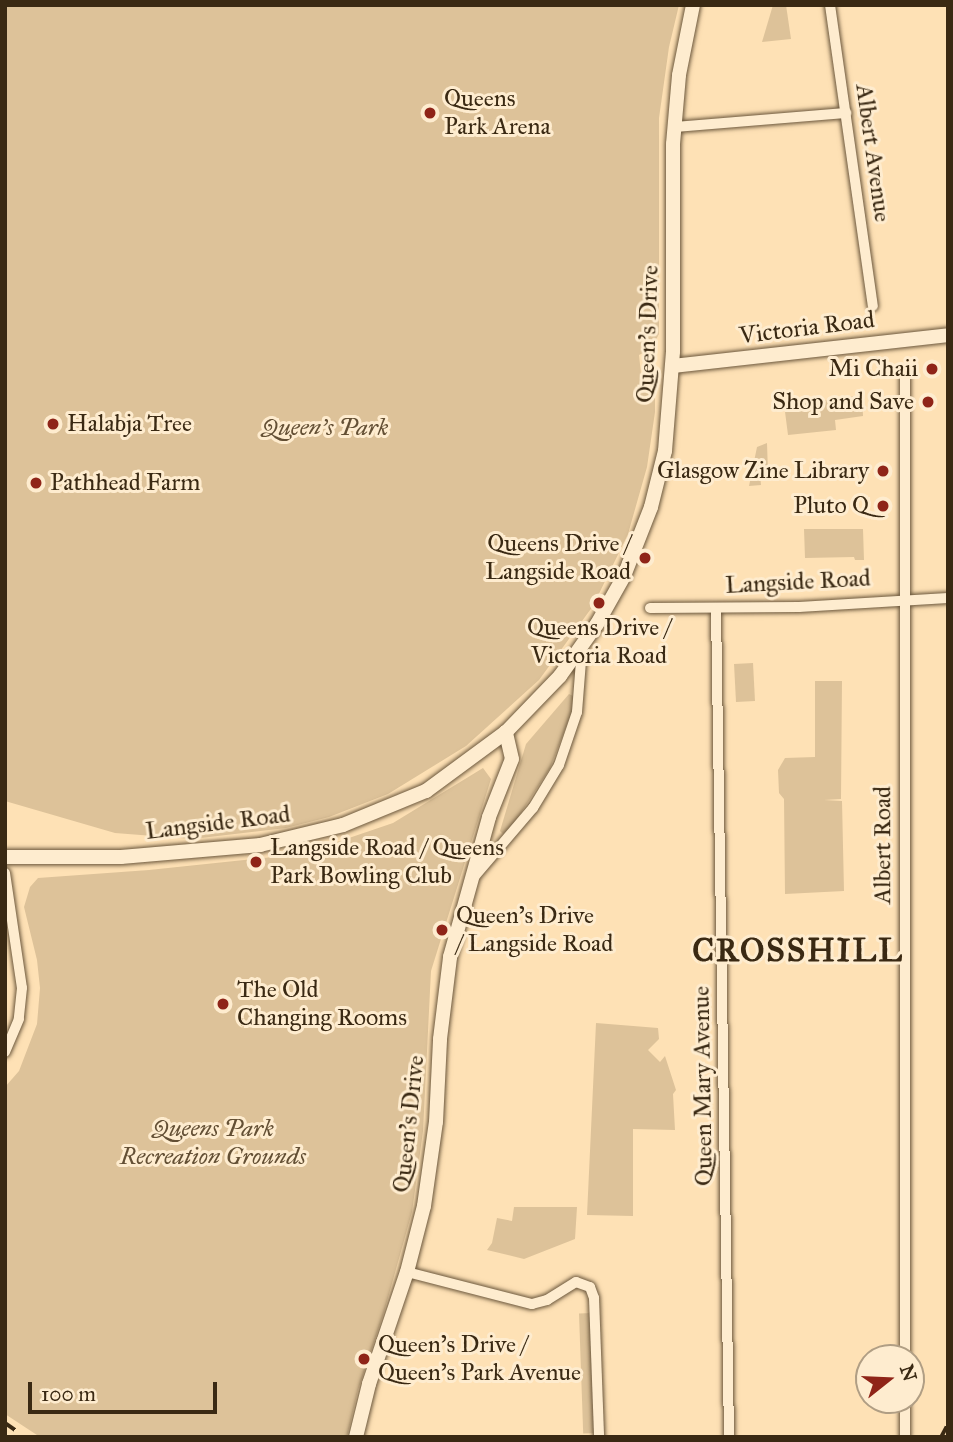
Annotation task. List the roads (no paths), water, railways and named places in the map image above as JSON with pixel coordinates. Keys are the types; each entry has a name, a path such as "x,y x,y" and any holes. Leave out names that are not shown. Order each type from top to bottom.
{"street":[{"name":"Queen's Drive","path":"582,648 624,576 651,507 665,451 673,366 674,127 679,75 693,5"},
{"name":"Albert Avenue","path":"830,5 873,306"},
{"path":"674,127 846,113"},
{"name":"Victoria Road","path":"673,366 948,335"},
{"name":"Albert Road","path":"905,374 905,1344"},
{"name":"Langside Road","path":"650,608 716,609 948,598"},
{"name":"Queen Mary Avenue","path":"716,609 729,1437"},
{"path":"470,883 522,823 559,765 578,712 582,648"},
{"name":"Langside Road","path":"5,856 121,858 260,845 343,825 426,791 506,732 535,705 582,648"},
{"name":"Queen's Drive","path":"356,1437 369,1384 407,1272 431,1163 440,1039 450,957 489,817 512,759 506,732"},
{"path":"5,873 21,972 22,1005 5,1052"},
{"path":"407,1272 532,1304 547,1300 576,1282 590,1287 594,1298 599,1437"},
{"path":"905,1414 905,1437"}],"railway":[{"path":"5,1423 25,1437"},
{"path":"941,1437 948,1424"}],"place":[{"name":"Queens Park Arena","path":"430,113"},
{"name":"Mi Chaii","path":"932,369"},
{"name":"Shop and Save","path":"928,402"},
{"name":"Halabja Tree","path":"53,424"},
{"name":"Glasgow Zine Library","path":"883,471"},
{"name":"Pathhead Farm","path":"36,483"},
{"name":"Pluto Q","path":"883,506"},
{"name":"Queens Drive / Langside Road","path":"645,558"},
{"name":"Queens Drive / Victoria Road","path":"599,603"},
{"name":"Langside Road / Queens Park Bowling Club","path":"256,862"},
{"name":"Queen's Drive / Langside Road","path":"442,930"},
{"name":"The Old Changing Rooms","path":"223,1004"},
{"name":"Queen's Drive / Queen's Park Avenue","path":"364,1359"}],"district":[{"name":"CROSSHILL","path":"798,951"}],"park label":[{"name":"Queen's Park","path":"325,428"},
{"name":"Queens Park Recreation Grounds","path":"213,1143"}]}
